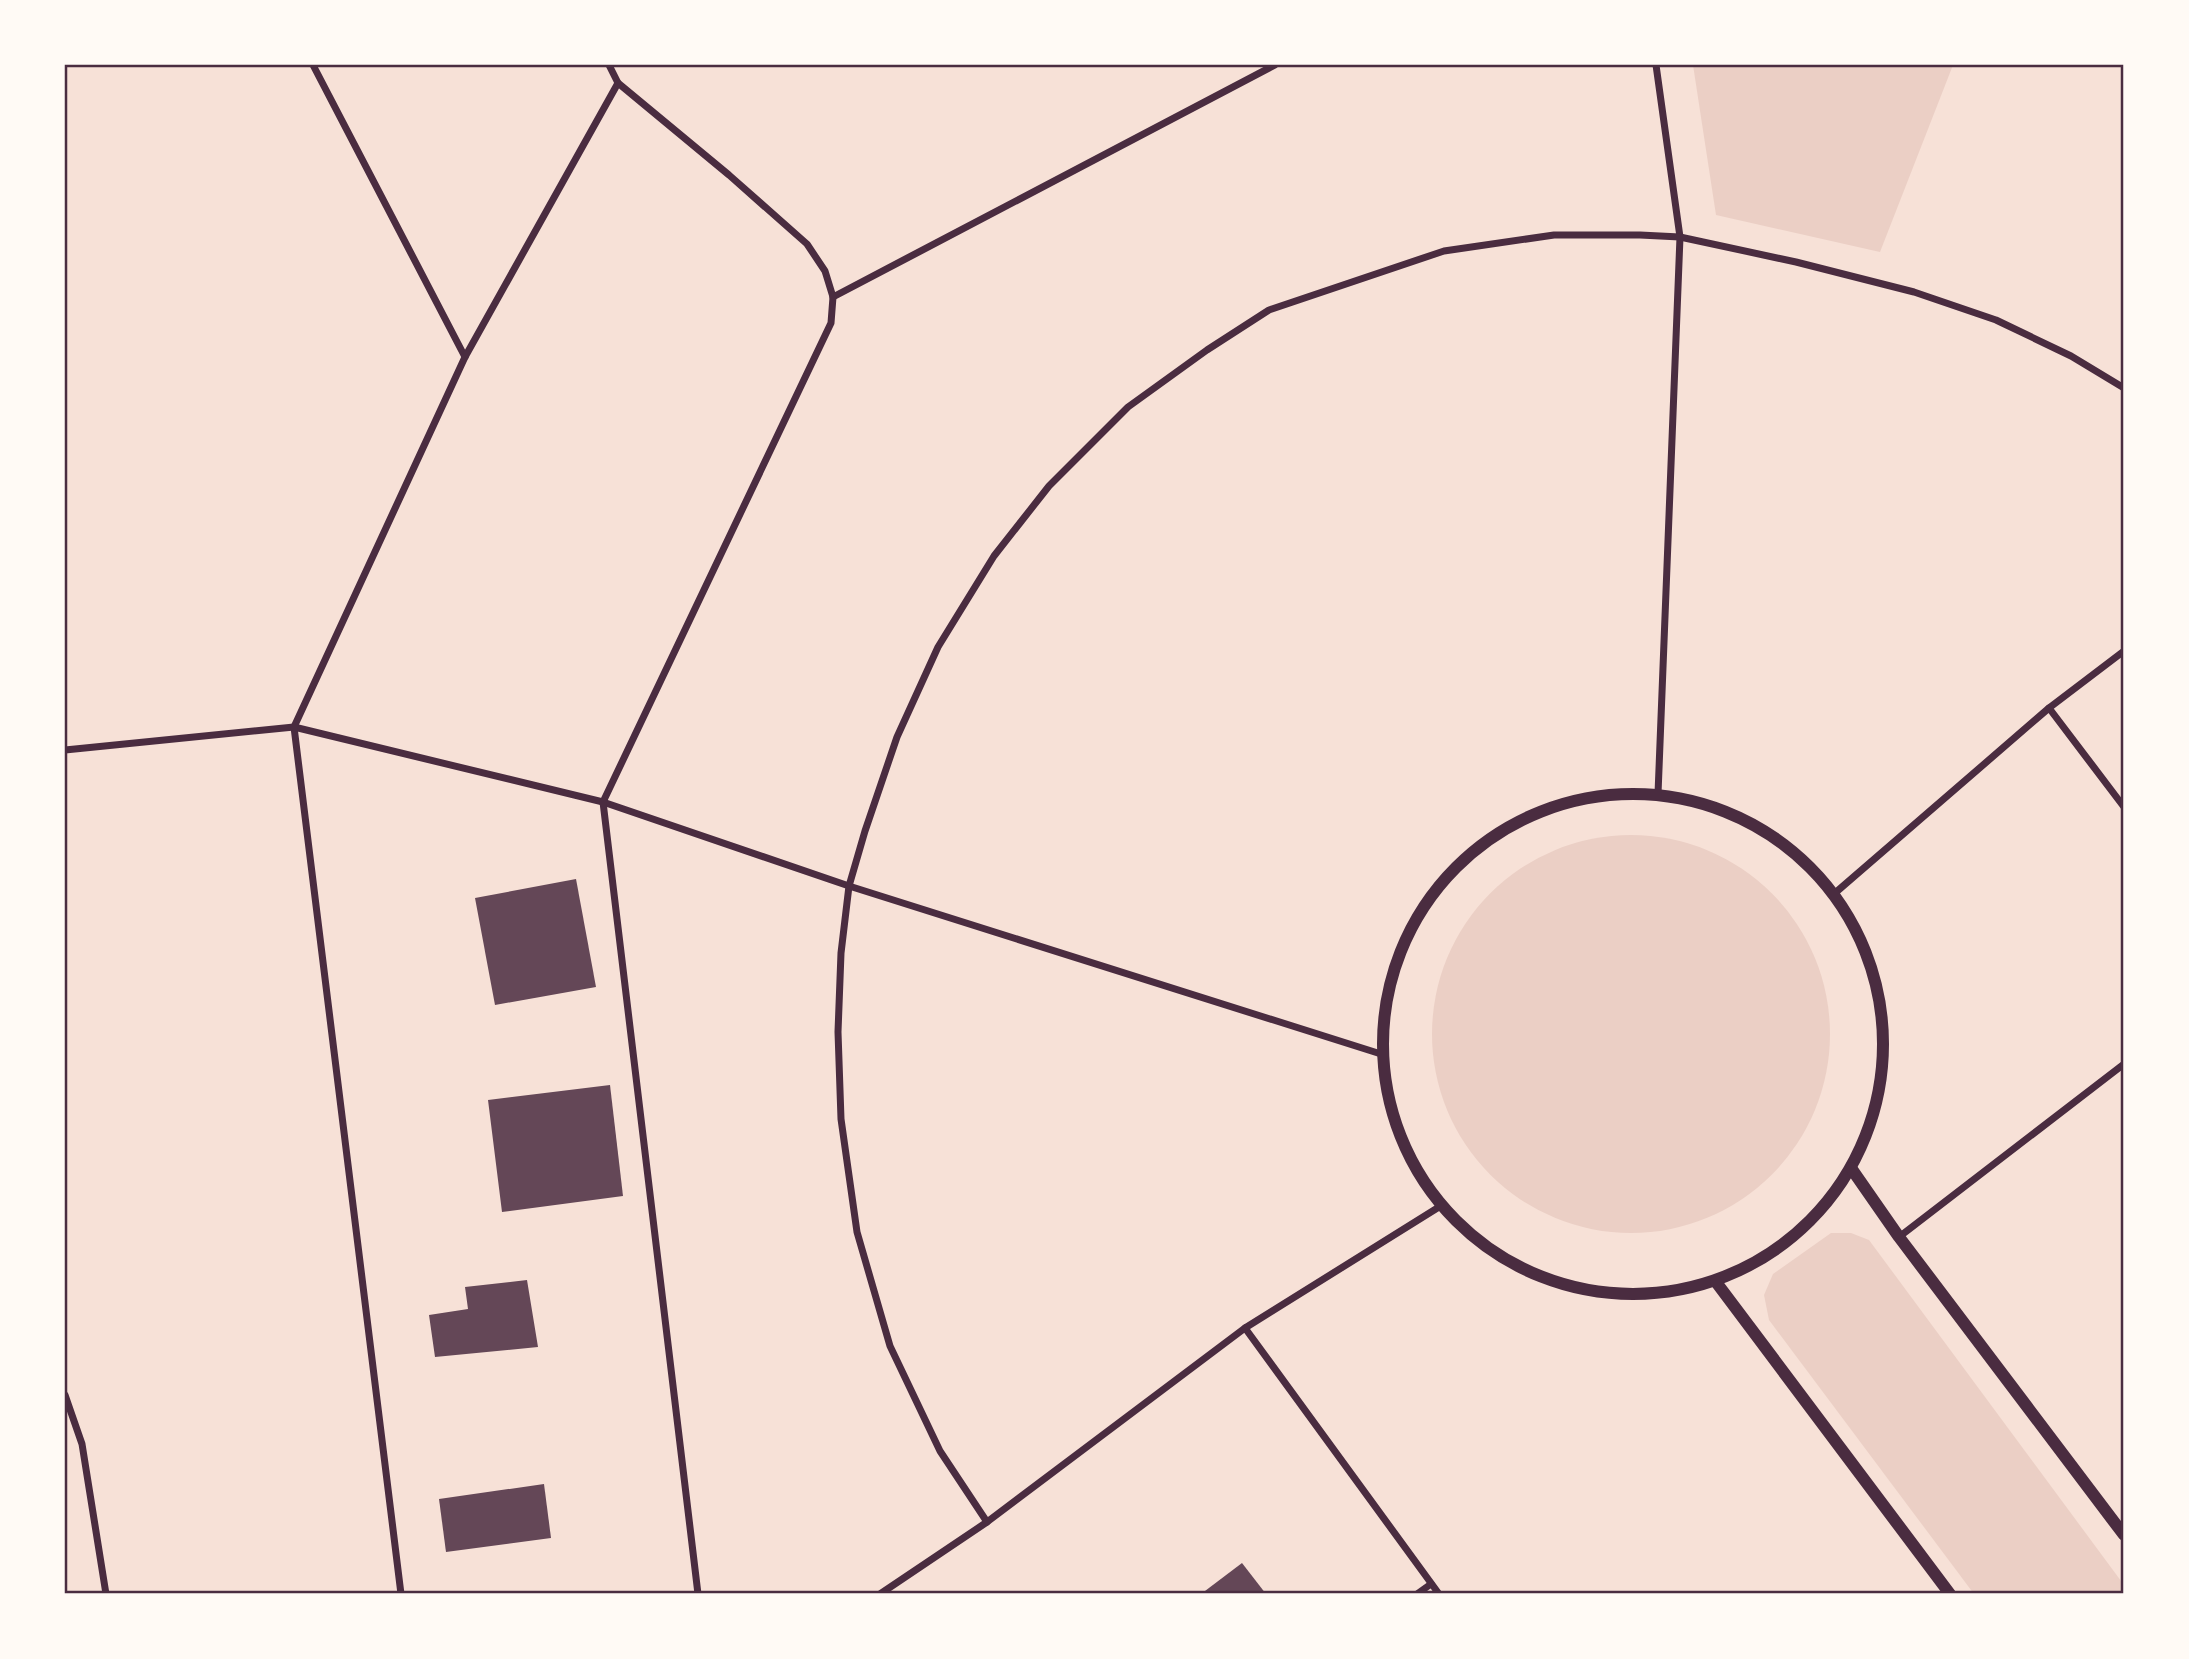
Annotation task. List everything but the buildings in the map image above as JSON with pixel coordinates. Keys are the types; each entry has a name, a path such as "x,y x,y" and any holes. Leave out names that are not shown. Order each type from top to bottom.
{"street":[{"path":"313,65 466,357"},
{"path":"609,65 618,83 807,244 825,271 834,297 831,323 603,802 698,1594"},
{"path":"834,297 1275,65"},
{"path":"1656,65 1680,237 1658,794"},
{"path":"401,1594 294,727 466,357 618,83"},
{"path":"987,1522 940,1451 890,1346 857,1232 841,1119 838,1032 841,953 849,886 897,737 938,647 994,556 1049,485 1128,407 1207,350 1269,310 1444,251 1554,235 1640,234 1680,237 1796,262 1914,292 1996,320 2071,356 2124,388"},
{"path":"1835,893 2049,708 2124,651"},
{"path":"2049,708 2124,807"},
{"path":"65,750 294,727 603,802 849,886 1381,1054"},
{"path":"1628,792 1658,794 1707,803 1779,838 1835,893 1870,958 1883,1028 1878,1101 1851,1168 1825,1206 1793,1237 1757,1263 1716,1282 1641,1296 1566,1288 1497,1258 1439,1208 1398,1136 1381,1054 1391,975 1425,903 1480,845 1550,807 1628,792"},
{"path":"1899,1237 2124,1064"},
{"path":"1851,1168 1899,1237 2124,1535"},
{"path":"880,1594 987,1522 1245,1328 1439,1208"},
{"path":"1716,1282 1950,1594"},
{"path":"1245,1328 1439,1594"},
{"path":"65,1395 82,1444 106,1594"},
{"path":"1417,1594 1431,1584"}],"shaded area":[{"path":"1693,65 1953,65 1880,252 1716,215"},
{"path":"1631,835 1670,839 1707,850 1742,869 1772,893 1796,923 1815,958 1826,995 1830,1034 1826,1073 1815,1110 1796,1145 1772,1175 1742,1199 1707,1218 1670,1229 1631,1233 1592,1229 1555,1218 1520,1199 1490,1175 1466,1145 1447,1110 1436,1073 1432,1034 1436,995 1447,958 1466,923 1490,893 1520,869 1555,850 1592,839"},
{"path":"1831,1233 1851,1233 1869,1240 2124,1585 2124,1594 1974,1594 1769,1320 1764,1295 1773,1274"}]}
